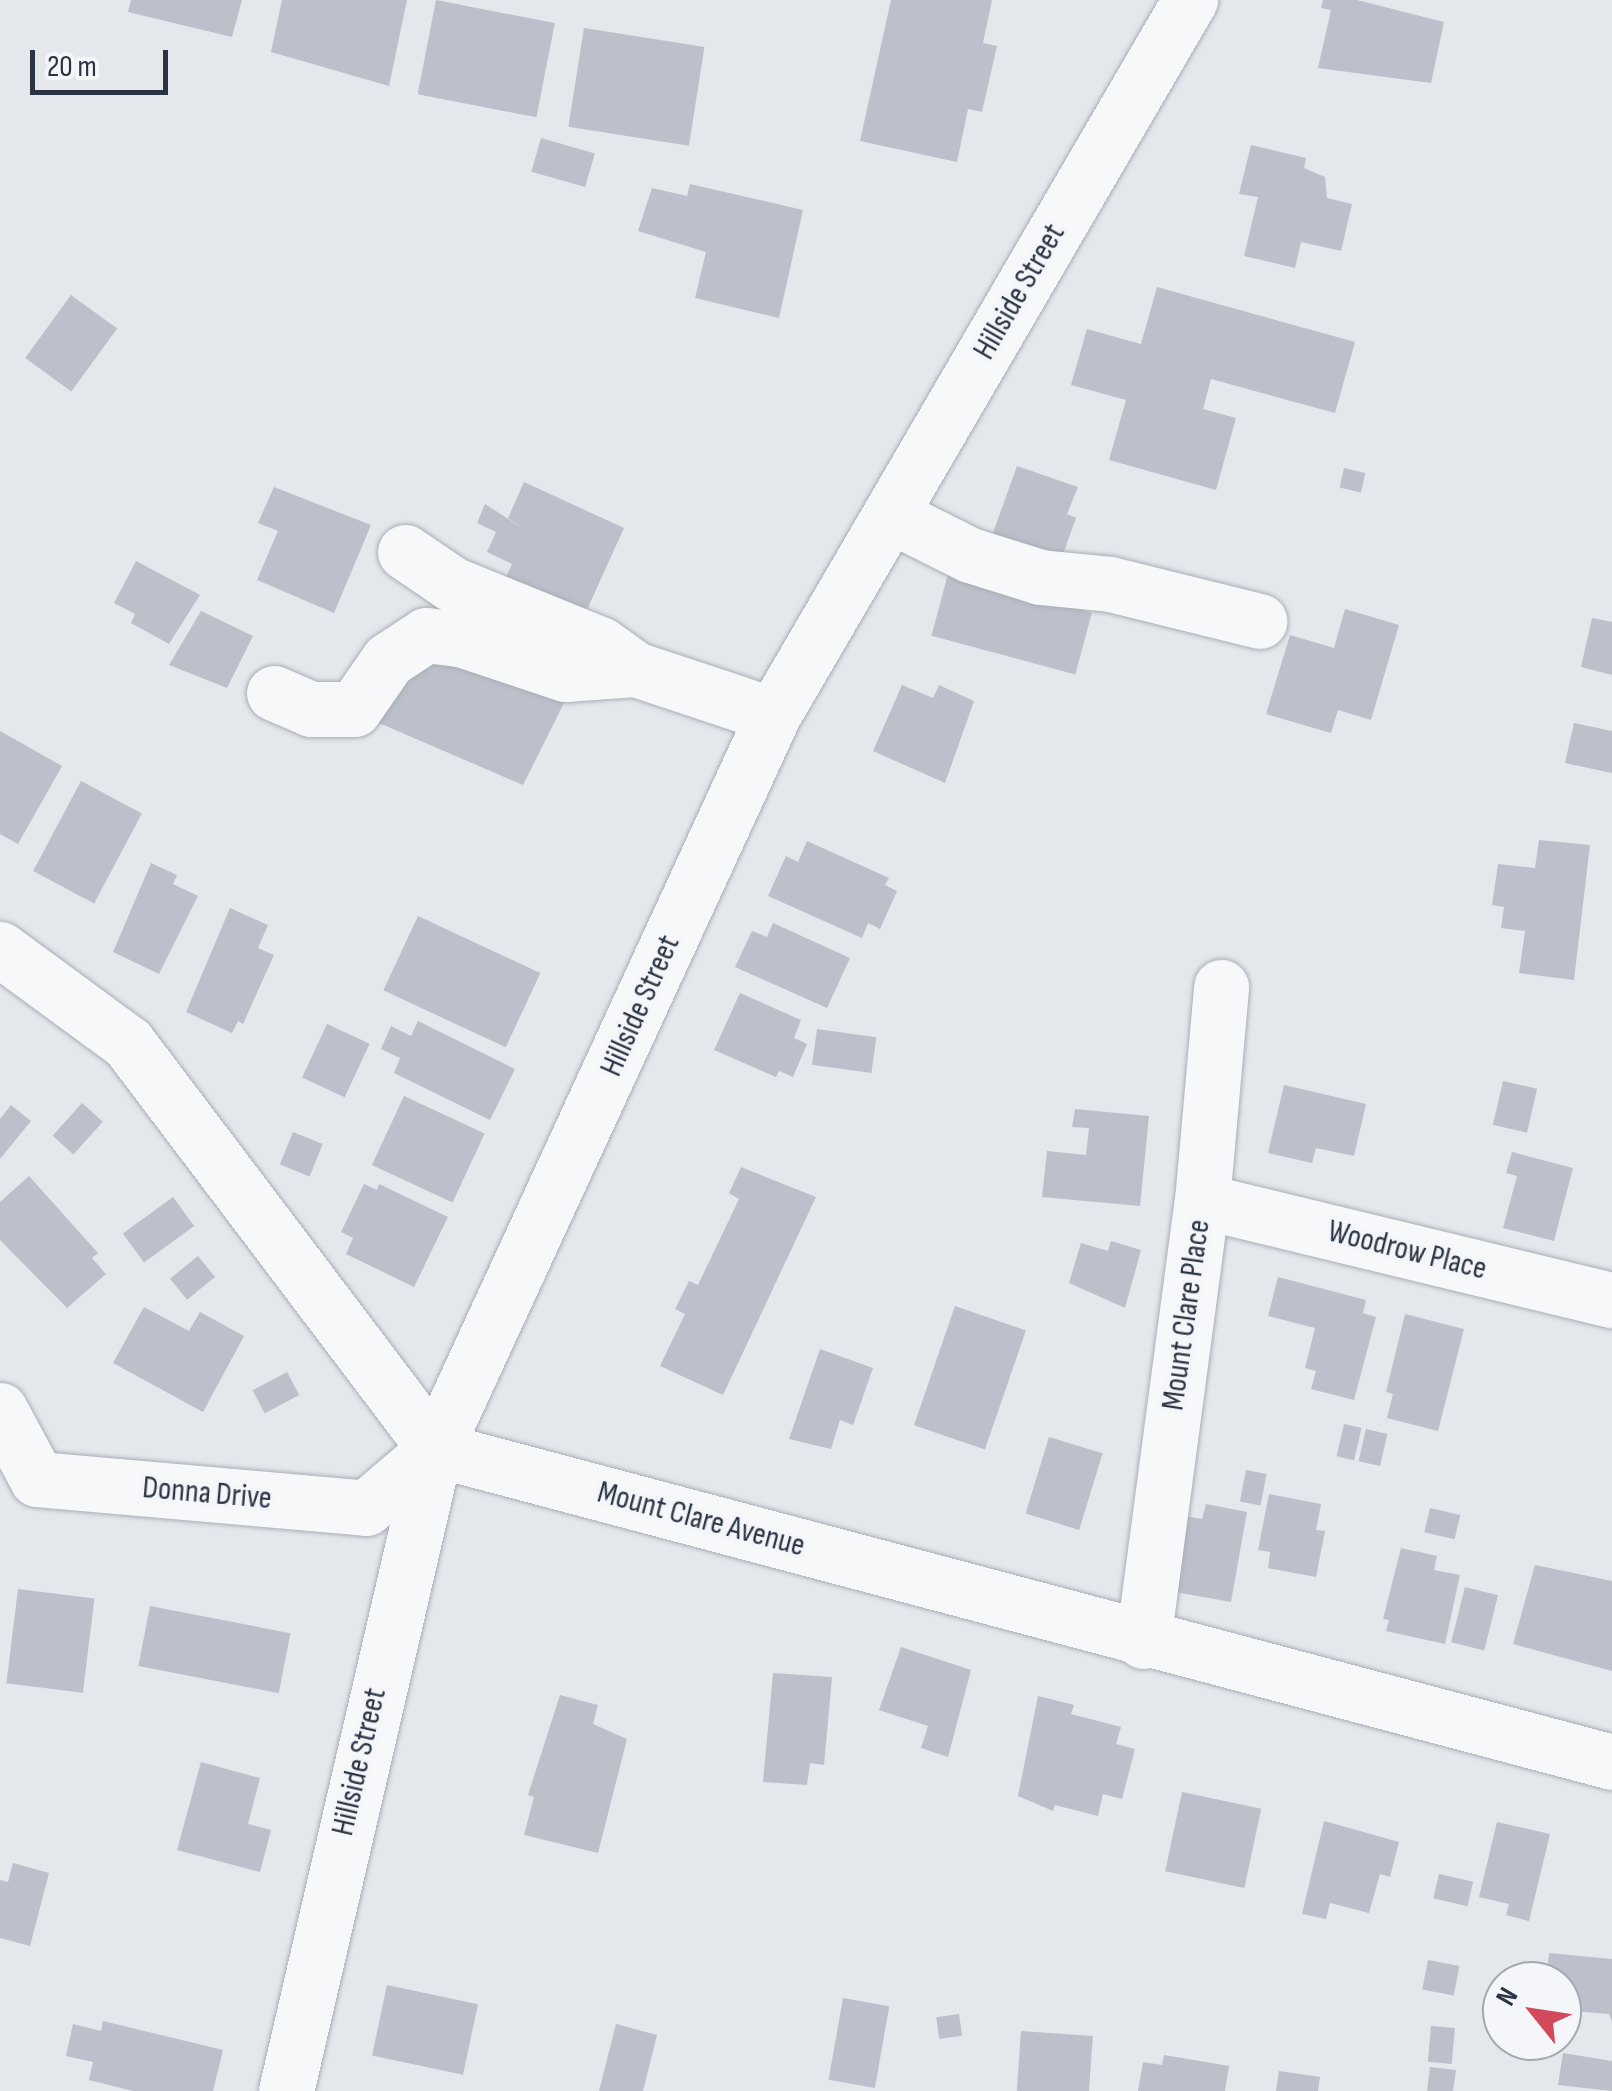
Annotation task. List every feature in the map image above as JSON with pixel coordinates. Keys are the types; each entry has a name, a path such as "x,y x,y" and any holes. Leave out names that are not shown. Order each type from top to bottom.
{"street":[{"name":"Hillside Street","path":"286,2091 435,1449 773,716 1190,0"},
{"path":"890,515 970,556 1040,576 1110,584 1260,621"},
{"path":"405,552 452,584 600,644 635,669 773,716"},
{"path":"274,693 311,710 354,709 388,660 426,635 460,639 565,674 635,669"},
{"path":"0,949 128,1044 435,1449"},
{"name":"Mount Clare Place","path":"1143,1642 1202,1201 1220,987"},
{"name":"Woodrow Place","path":"1202,1201 1612,1300"},
{"name":"Donna Drive","path":"0,1410 18,1482 366,1508 435,1449"},
{"name":"Mount Clare Avenue","path":"435,1449 1143,1642 1612,1762"}],"building":[{"path":"131,0 242,0 232,37 128,12"},
{"path":"282,0 407,0 389,86 271,52"},
{"path":"436,0 555,23 536,117 418,94"},
{"path":"891,0 992,0 983,43 997,46 982,112 968,109 957,162 860,141"},
{"path":"1323,0 1357,0 1444,22 1431,83 1318,68 1331,10 1321,8"},
{"path":"584,28 704,47 689,146 568,127"},
{"path":"541,138 595,153 585,187 531,172"},
{"path":"1251,145 1306,158 1304,168 1325,177 1327,198 1352,204 1341,251 1301,242 1295,268 1244,256 1258,197 1239,194"},
{"path":"690,184 803,210 779,318 695,298 706,252 638,231 652,188 687,196"},
{"path":"1157,287 1355,342 1335,413 1211,379 1203,409 1236,418 1216,490 1109,460 1126,400 1071,385 1087,329 1141,344"},
{"path":"71,295 117,329 71,392 25,358"},
{"path":"1017,466 1078,487 1067,514 1076,518 1058,568 989,544"},
{"path":"1344,468 1365,473 1361,492 1340,487"},
{"path":"524,482 624,528 581,623 501,587 512,564 487,552 496,532 477,523 485,504 527,531 508,518"},
{"path":"274,487 371,525 334,613 257,580 278,531 258,523"},
{"path":"136,561 200,595 169,644 131,623 135,614 114,603"},
{"path":"948,574 1092,613 1075,674 931,636"},
{"path":"1345,609 1399,625 1371,720 1338,710 1331,733 1266,714 1290,635 1334,648"},
{"path":"201,611 253,636 227,688 169,665"},
{"path":"1592,618 1612,622 1612,675 1581,667"},
{"path":"417,647 568,695 523,785 379,723"},
{"path":"902,685 933,698 939,685 974,701 945,783 873,751"},
{"path":"1574,723 1612,731 1612,773 1565,763"},
{"path":"0,731 62,766 18,844 0,834"},
{"path":"81,781 142,813 94,903 33,871"},
{"path":"1539,840 1590,845 1574,980 1519,973 1525,931 1501,928 1504,907 1492,905 1498,864 1535,868"},
{"path":"807,841 889,878 885,885 897,891 880,929 868,923 862,938 768,896 786,856 798,862"},
{"path":"151,863 177,875 173,884 198,896 159,974 113,952"},
{"path":"230,908 268,925 258,948 274,955 243,1024 238,1021 232,1033 186,1012"},
{"path":"418,916 540,973 506,1047 383,990"},
{"path":"773,923 850,958 827,1008 735,967 752,931 767,937"},
{"path":"740,993 801,1020 794,1038 807,1044 793,1077 779,1071 776,1077 714,1050"},
{"path":"418,1021 515,1069 490,1120 394,1073 400,1058 381,1049 391,1026 411,1036"},
{"path":"327,1024 370,1044 345,1097 302,1077"},
{"path":"817,1029 876,1037 871,1073 812,1065"},
{"path":"1503,1081 1537,1089 1527,1133 1493,1125"},
{"path":"1284,1085 1366,1104 1354,1156 1316,1148 1312,1163 1268,1153"},
{"path":"404,1096 485,1134 453,1202 372,1165"},
{"path":"82,1103 103,1122 73,1154 53,1136"},
{"path":"11,1105 31,1121 0,1159 0,1119"},
{"path":"1075,1109 1149,1116 1140,1206 1042,1197 1047,1151 1086,1155 1089,1128 1072,1127"},
{"path":"293,1132 323,1144 310,1176 280,1164"},
{"path":"1512,1152 1573,1168 1554,1241 1503,1228 1517,1176 1506,1173"},
{"path":"741,1167 816,1197 723,1395 660,1366 685,1314 675,1309 689,1281 698,1285 739,1199 729,1193"},
{"path":"29,1176 98,1253 92,1258 106,1274 67,1308 0,1240 0,1202"},
{"path":"364,1184 377,1190 379,1184 448,1217 414,1287 346,1254 353,1238 341,1232"},
{"path":"173,1197 194,1226 144,1263 123,1233"},
{"path":"1111,1241 1141,1250 1125,1308 1069,1283 1081,1243 1108,1251"},
{"path":"198,1256 215,1277 187,1300 170,1279"},
{"path":"1278,1277 1366,1300 1363,1313 1376,1317 1354,1400 1311,1389 1316,1371 1305,1368 1315,1328 1268,1316"},
{"path":"955,1306 1026,1330 985,1450 914,1425"},
{"path":"144,1307 189,1331 200,1312 244,1336 203,1412 113,1363"},
{"path":"1405,1314 1464,1329 1438,1431 1387,1418 1393,1394 1386,1392"},
{"path":"820,1349 873,1368 853,1425 840,1420 831,1449 789,1439"},
{"path":"287,1372 299,1395 265,1413 253,1390"},
{"path":"1344,1424 1362,1428 1354,1460 1337,1456"},
{"path":"1366,1429 1387,1434 1380,1466 1359,1461"},
{"path":"1049,1437 1103,1453 1079,1530 1026,1514"},
{"path":"1246,1470 1267,1474 1261,1505 1240,1501"},
{"path":"1269,1494 1321,1504 1316,1530 1325,1531 1316,1577 1268,1568 1270,1552 1258,1550"},
{"path":"1206,1504 1247,1512 1231,1602 1164,1590 1178,1515 1202,1519"},
{"path":"1430,1508 1460,1515 1455,1539 1424,1532"},
{"path":"1401,1548 1437,1556 1434,1570 1460,1575 1445,1644 1386,1631 1389,1620 1383,1619"},
{"path":"1535,1565 1612,1581 1612,1671 1513,1644"},
{"path":"1465,1587 1498,1595 1484,1651 1451,1642"},
{"path":"18,1589 94,1598 83,1693 6,1683"},
{"path":"150,1606 290,1633 279,1693 138,1666"},
{"path":"901,1647 971,1670 948,1757 921,1748 928,1726 879,1710"},
{"path":"773,1673 832,1677 824,1765 810,1763 807,1785 763,1782"},
{"path":"560,1695 598,1705 593,1724 627,1739 598,1853 524,1835 534,1797 528,1795"},
{"path":"1038,1696 1074,1705 1071,1714 1121,1727 1116,1744 1135,1749 1122,1799 1103,1794 1098,1816 1055,1805 1053,1811 1018,1796"},
{"path":"201,1762 260,1778 248,1824 271,1830 260,1872 177,1850"},
{"path":"1182,1792 1261,1809 1244,1888 1165,1871"},
{"path":"1324,1821 1399,1842 1390,1877 1380,1874 1369,1913 1330,1903 1326,1919 1302,1914"},
{"path":"1497,1822 1550,1834 1529,1921 1506,1915 1509,1904 1479,1897"},
{"path":"13,1863 49,1873 30,1946 0,1938 0,1880 8,1882"},
{"path":"1439,1874 1473,1882 1467,1906 1433,1898"},
{"path":"1549,1953 1612,1959 1612,2022 1609,2014 1582,2012 1582,1961 1548,1961"},
{"path":"1428,1960 1459,1966 1454,1996 1422,1989"},
{"path":"387,1985 478,2004 463,2075 372,2055"},
{"path":"843,1998 889,2006 875,2088 829,2080"},
{"path":"959,2014 962,2036 939,2039 936,2017"},
{"path":"103,2021 223,2050 213,2091 133,2091 89,2080 93,2062 66,2056 73,2024 101,2031"},
{"path":"616,2024 657,2035 643,2091 599,2091"},
{"path":"1431,2026 1455,2028 1452,2064 1428,2062"},
{"path":"1021,2031 1093,2036 1089,2091 1017,2091"},
{"path":"1164,2055 1229,2066 1225,2091 1138,2091 1143,2062 1162,2065"},
{"path":"1582,2056 1612,2061 1612,2091 1558,2085 1562,2061 1582,2061"},
{"path":"1430,2067 1456,2070 1453,2091 1427,2091"},
{"path":"1279,2071 1320,2077 1318,2091 1276,2091"}]}
